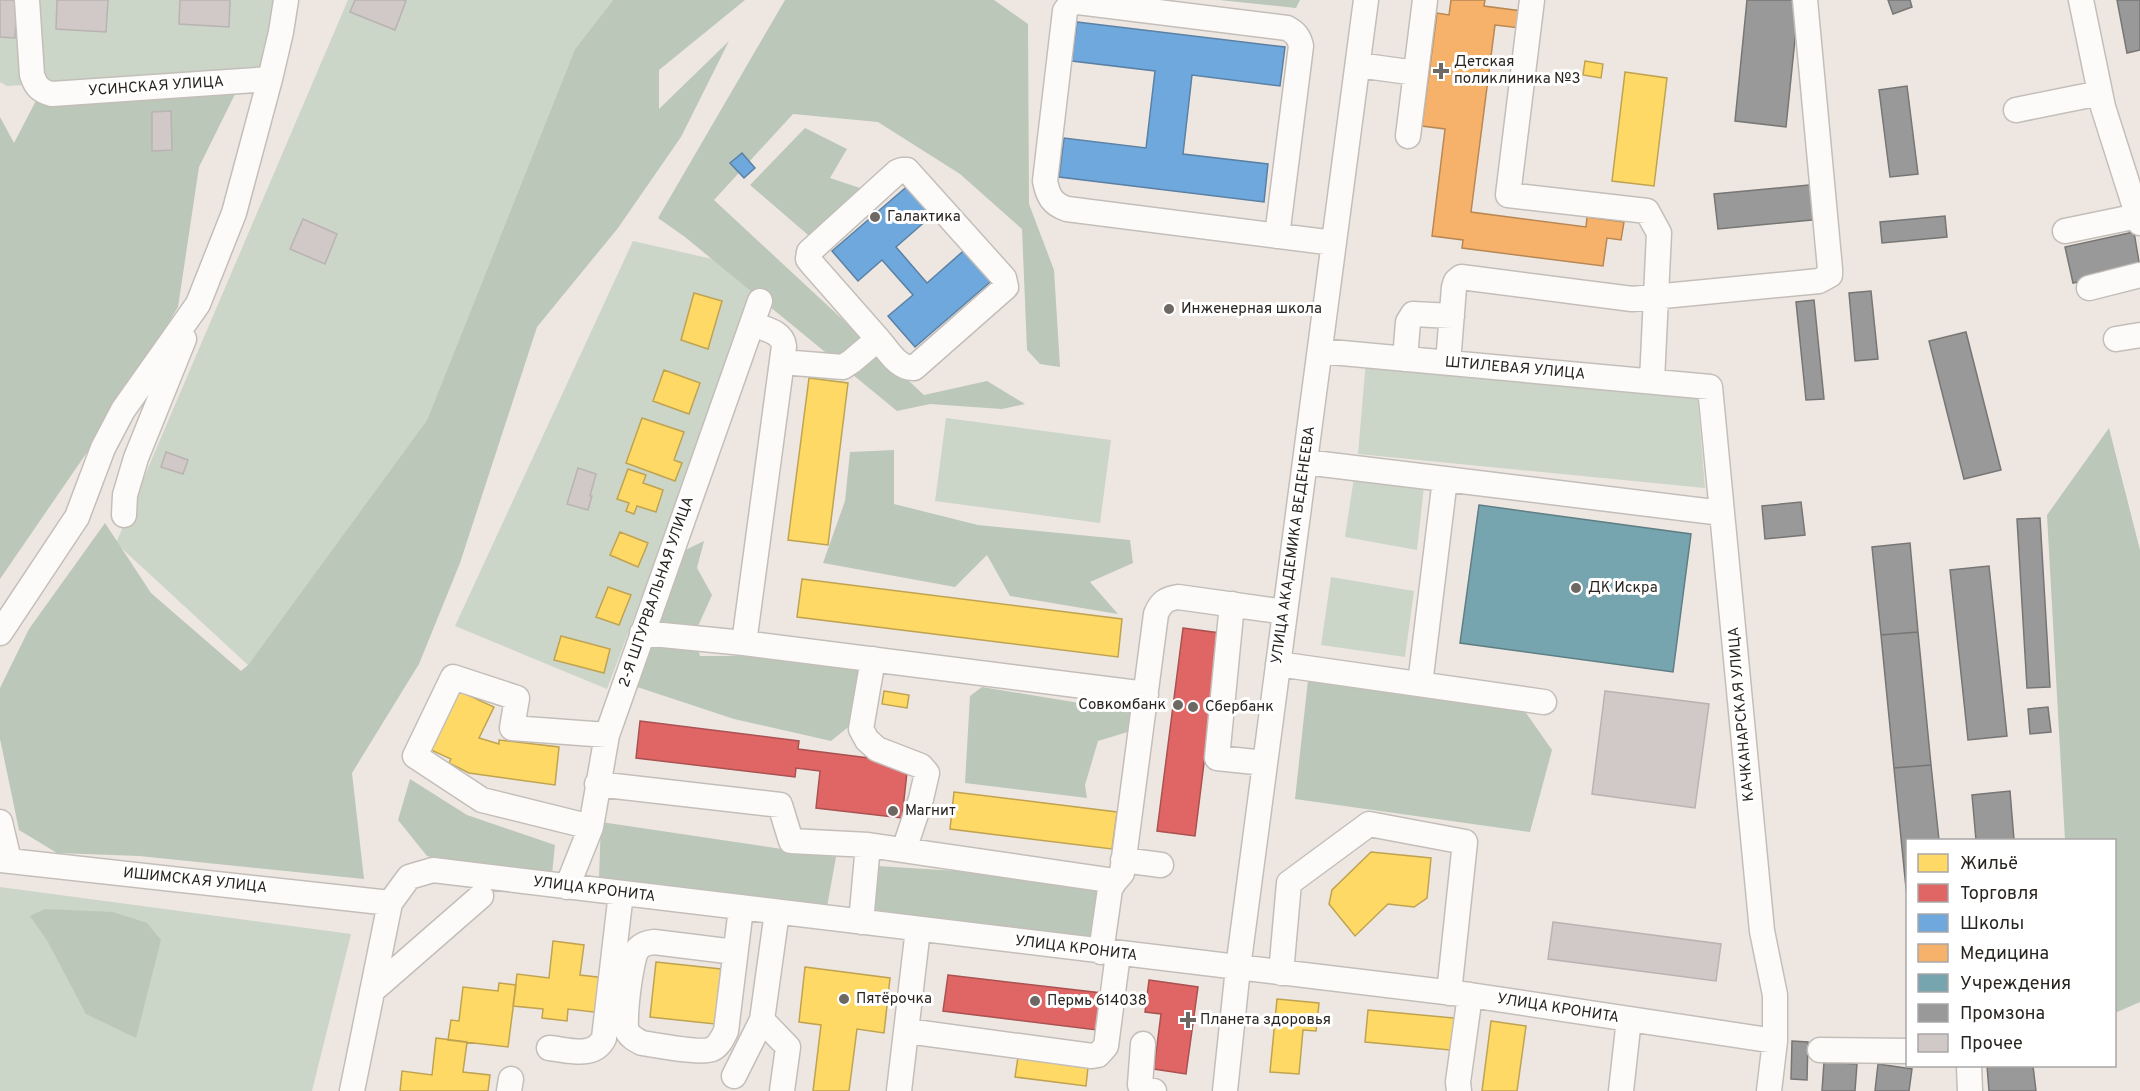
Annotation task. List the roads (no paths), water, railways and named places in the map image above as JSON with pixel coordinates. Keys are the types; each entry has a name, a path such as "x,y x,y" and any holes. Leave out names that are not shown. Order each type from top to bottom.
{"street":[{"name":"УСИНСКАЯ УЛИЦА","path":"27,0 32,75 36,86 43,92 52,94 270,79"},
{"path":"124,515 125,495 136,458 234,213 270,79 286,0"},
{"name":"УЛИЦА АКАДЕМИКА ВЕДЕНЕЕВА","path":"1225,1091 1238,968 1366,0"},
{"path":"1407,136 1425,0"},
{"path":"1532,0 1508,195 1647,211 1659,233 1652,381"},
{"path":"1448,363 1454,287 1456,281 1461,278 1632,299 1820,281 1830,275 1805,0"},
{"path":"2065,231 2139,220 2100,93 2081,0"},
{"path":"1277,236 1301,46 1300,39 1294,32 1287,28 1078,2 1068,6 1065,11 1045,181 1048,195 1056,205 1067,209 1277,236 1334,243"},
{"path":"1358,65 1416,73"},
{"path":"2016,110 2100,93"},
{"path":"907,170 1004,278 1006,287 914,368 906,369 878,339 808,259 809,252 897,172 907,170"},
{"path":"2090,288 2140,275"},
{"name":"2-Я ШТУРВАЛЬНАЯ УЛИЦА","path":"567,887 591,827 607,735 760,301"},
{"path":"0,633 77,517 103,448 123,410 198,304"},
{"path":"1405,359 1409,317 1419,313 1452,316"},
{"path":"744,643 784,346 781,337 752,324"},
{"path":"2115,339 2140,335"},
{"path":"782,362 843,367 878,339"},
{"name":"ШТИЛЕВАЯ УЛИЦА","path":"1320,351 1710,387"},
{"name":"КАЧКАНАРСКАЯ УЛИЦА","path":"1710,387 1762,931 1775,995 1775,1041 1769,1091"},
{"path":"1305,462 1722,513"},
{"path":"1420,684 1445,479"},
{"path":"907,1031 1098,1055 1106,1046 1110,889 1119,871 1156,614 1160,604 1168,598 1178,597 1285,612"},
{"path":"1232,604 1217,758 1265,763"},
{"path":"642,633 744,643 1146,694"},
{"path":"873,659 861,729 867,740 877,749 921,766 927,773 904,850"},
{"path":"1278,664 1544,702"},
{"path":"591,827 482,800 415,756 453,677 517,698 512,728 607,735"},
{"path":"597,784 780,805 791,841 868,845 1119,871 1161,865"},
{"path":"0,822 4,860"},
{"path":"1281,973 1289,883 1369,824 1465,842 1459,1091"},
{"path":"861,922 868,845"},
{"name":"ИШИМСКАЯ УЛИЦА","path":"4,860 390,903"},
{"name":"УЛИЦА КРОНИТА","path":"390,903 409,878 433,870 1460,994 1775,1041"},
{"path":"549,1048 586,1052 595,1050 601,1045 604,1038 621,893"},
{"path":"372,991 481,896"},
{"path":"352,1091 390,903"},
{"path":"735,952 654,942 644,944 637,951 633,960 626,1020 627,1031 633,1039 642,1043 700,1050 712,1049 721,1041 726,1030 741,908"},
{"path":"734,1076 762,1020 777,912"},
{"path":"900,1091 918,929"},
{"path":"1621,1091 1629,1019"},
{"path":"762,1020 788,1047 782,1091"},
{"path":"1143,1044 1140,1085 1154,1091"},
{"path":"1820,1050 1906,1052"},
{"path":"1969,1067 1970,1091"}],"place":[{"name":"Детская поликлиника №3","path":"1441,71"},
{"name":"Галактика","path":"875,217"},
{"name":"Инженерная школа","path":"1169,309"},
{"name":"ДК Искра","path":"1576,588"},
{"name":"Совкомбанк","path":"1178,705"},
{"name":"Сбербанк","path":"1193,707"},
{"name":"Магнит","path":"893,811"},
{"name":"Пятёрочка","path":"844,999"},
{"name":"Пермь 614038","path":"1035,1001"},
{"name":"Планета здоровья","path":"1188,1020"}]}
